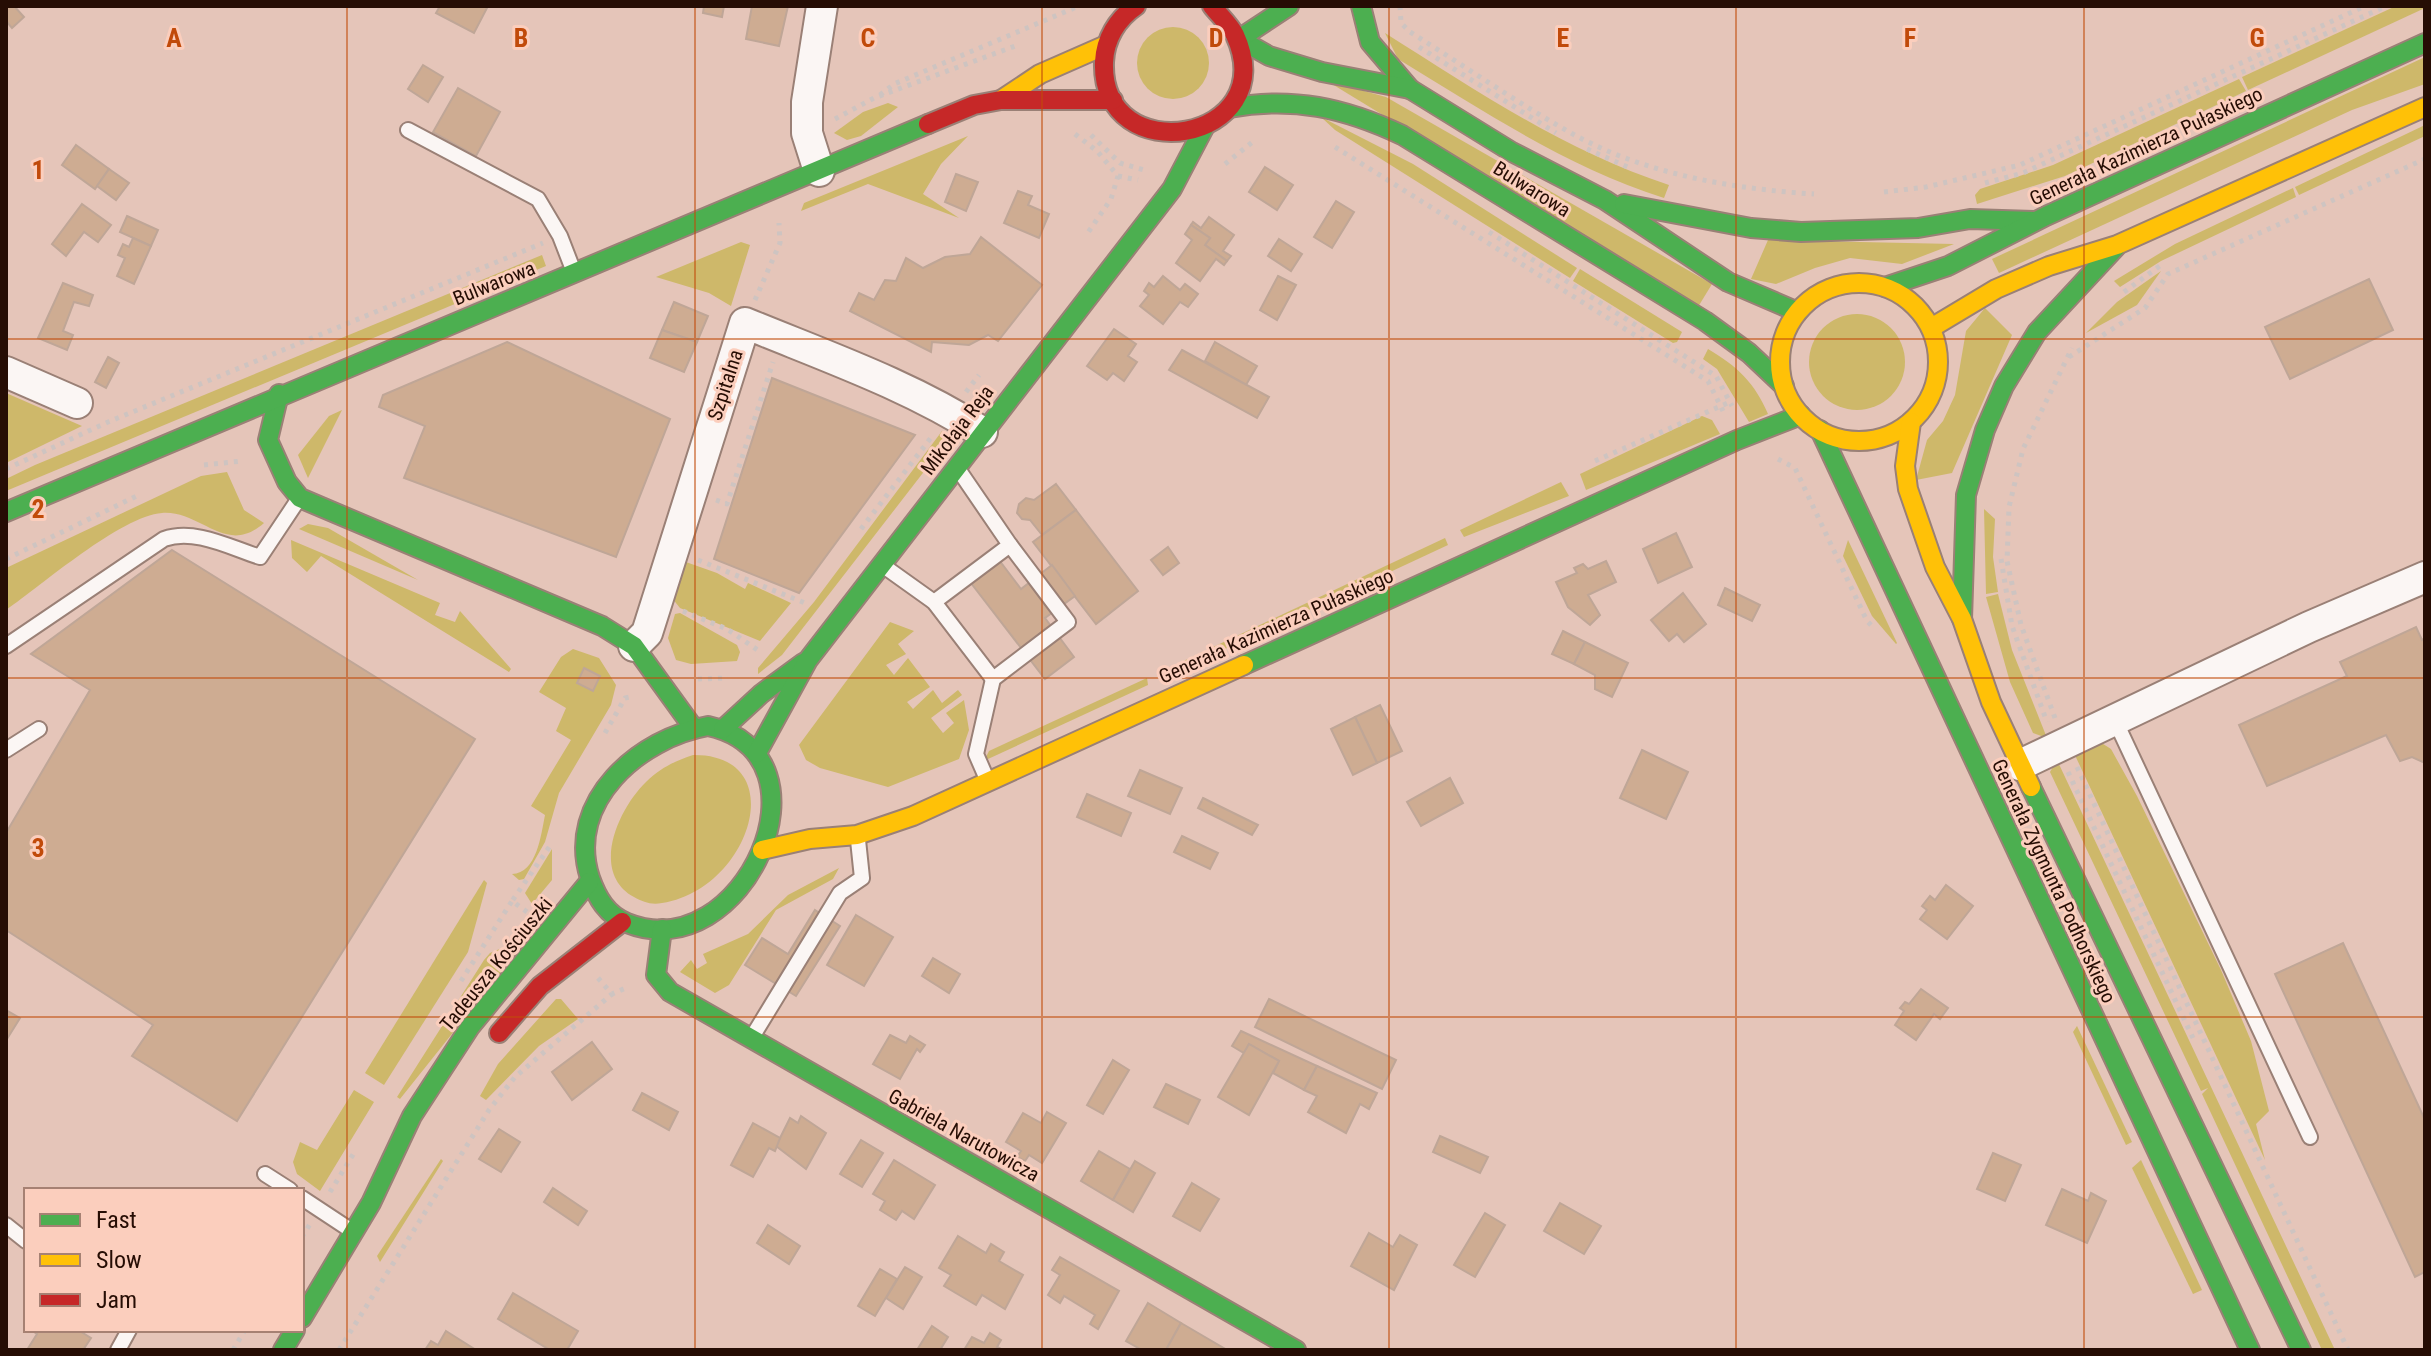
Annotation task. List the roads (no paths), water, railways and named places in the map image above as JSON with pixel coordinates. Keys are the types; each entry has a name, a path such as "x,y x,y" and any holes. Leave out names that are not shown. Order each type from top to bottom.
{"main road":[{"path":"1136,6 1116,25 1106,45 1103,63 1113,100 1152,138 1204,128 1229,108 1239,89 1244,69 1239,39 1228,20 1212,6"},
{"path":"1239,39 1289,6"},
{"path":"1361,6 1361,20 1373,51 1410,89"},
{"name":"Bulwarowa","path":"1239,39 1269,56 1322,72 1410,89 1512,152 1605,200 1728,282 1798,312"},
{"name":"Generała Kazimierza Pułaskiego","path":"1885,287 1921,278 2036,221 2425,43"},
{"name":"Bulwarowa","path":"1001,100 1052,69 1106,45"},
{"name":"Bulwarowa","path":"6,512 222,417 575,274 974,105 1001,100 1113,100"},
{"name":"Bulwarowa","path":"1229,108 1259,100 1300,101 1358,114 1402,135 1705,321 1749,353 1784,386"},
{"path":"1931,328 1996,289 2049,266 2117,245 2425,107"},
{"name":"Mikołaja Reja","path":"808,660 1141,225 1172,189 1204,128"},
{"path":"1141,225 1148,171"},
{"path":"1605,200 1751,228 1801,232 1918,228 1970,219 2036,221"},
{"path":"1962,619 1966,495 1985,430 2004,386 2037,332 2117,245"},
{"path":"1861,283 1885,287 1904,296 1931,328 1938,353 1937,379 1927,403 1911,422 1890,435 1867,441 1842,439 1820,430 1801,415 1784,386 1780,360 1785,334 1798,312 1816,296 1837,286 1861,283"},
{"path":"279,394 268,440 287,482 300,498 602,626 638,652 692,726"},
{"name":"Generała Kazimierza Pułaskiego","path":"762,850 810,839 857,835 913,816 1742,439 1801,415"},
{"path":"222,417 268,440"},
{"name":"Generała Zygmunta Podhorskiego","path":"1911,422 1905,466 1908,489 1935,567 1962,619 1991,702 2301,1350"},
{"name":"Generała Zygmunta Podhorskiego","path":"1820,430 2250,1350"},
{"path":"638,652 643,694"},
{"path":"723,729 761,694 808,660"},
{"path":"757,753 808,660"},
{"path":"692,726 723,729 737,733 757,753 770,801 769,826 748,882 725,906 695,923 662,929 622,922 608,912 589,882 586,850 595,808 604,789 649,738 692,726"},
{"name":"Tadeusza Kościuszki","path":"304,1315 371,1203 412,1116 470,1027 554,929 589,882"},
{"path":"488,1051 504,1026 578,954 622,922"},
{"name":"Gabriela Narutowicza","path":"662,929 656,975 670,992 1296,1350"},
{"name":"Tadeusza Kościuszki","path":"371,1203 410,1161"},
{"path":"283,1350 294,1332"}],"street":[{"path":"819,171 807,133 807,102 822,6"},
{"name":"Szpitalna","path":"638,652 647,633 745,323 950,412 982,432"},
{"path":"6,372 77,403"},
{"path":"2020,765 2114,718 2425,577"}],"lane":[{"path":"408,130 538,199 560,236 575,274"},
{"path":"956,467 1068,622 993,679 976,754 988,781"},
{"path":"6,646 164,539 177,535 194,536 260,557 300,498"},
{"path":"934,602 1010,545"},
{"path":"881,564 934,602 993,679"},
{"path":"2114,718 2310,1137"},
{"path":"6,750 39,729"},
{"path":"751,1038 840,893 862,878 857,835"},
{"path":"265,1174 287,1188"},
{"path":"304,1199 353,1231"},
{"path":"6,1225 24,1239"},
{"path":"118,1350 128,1332"}]}
